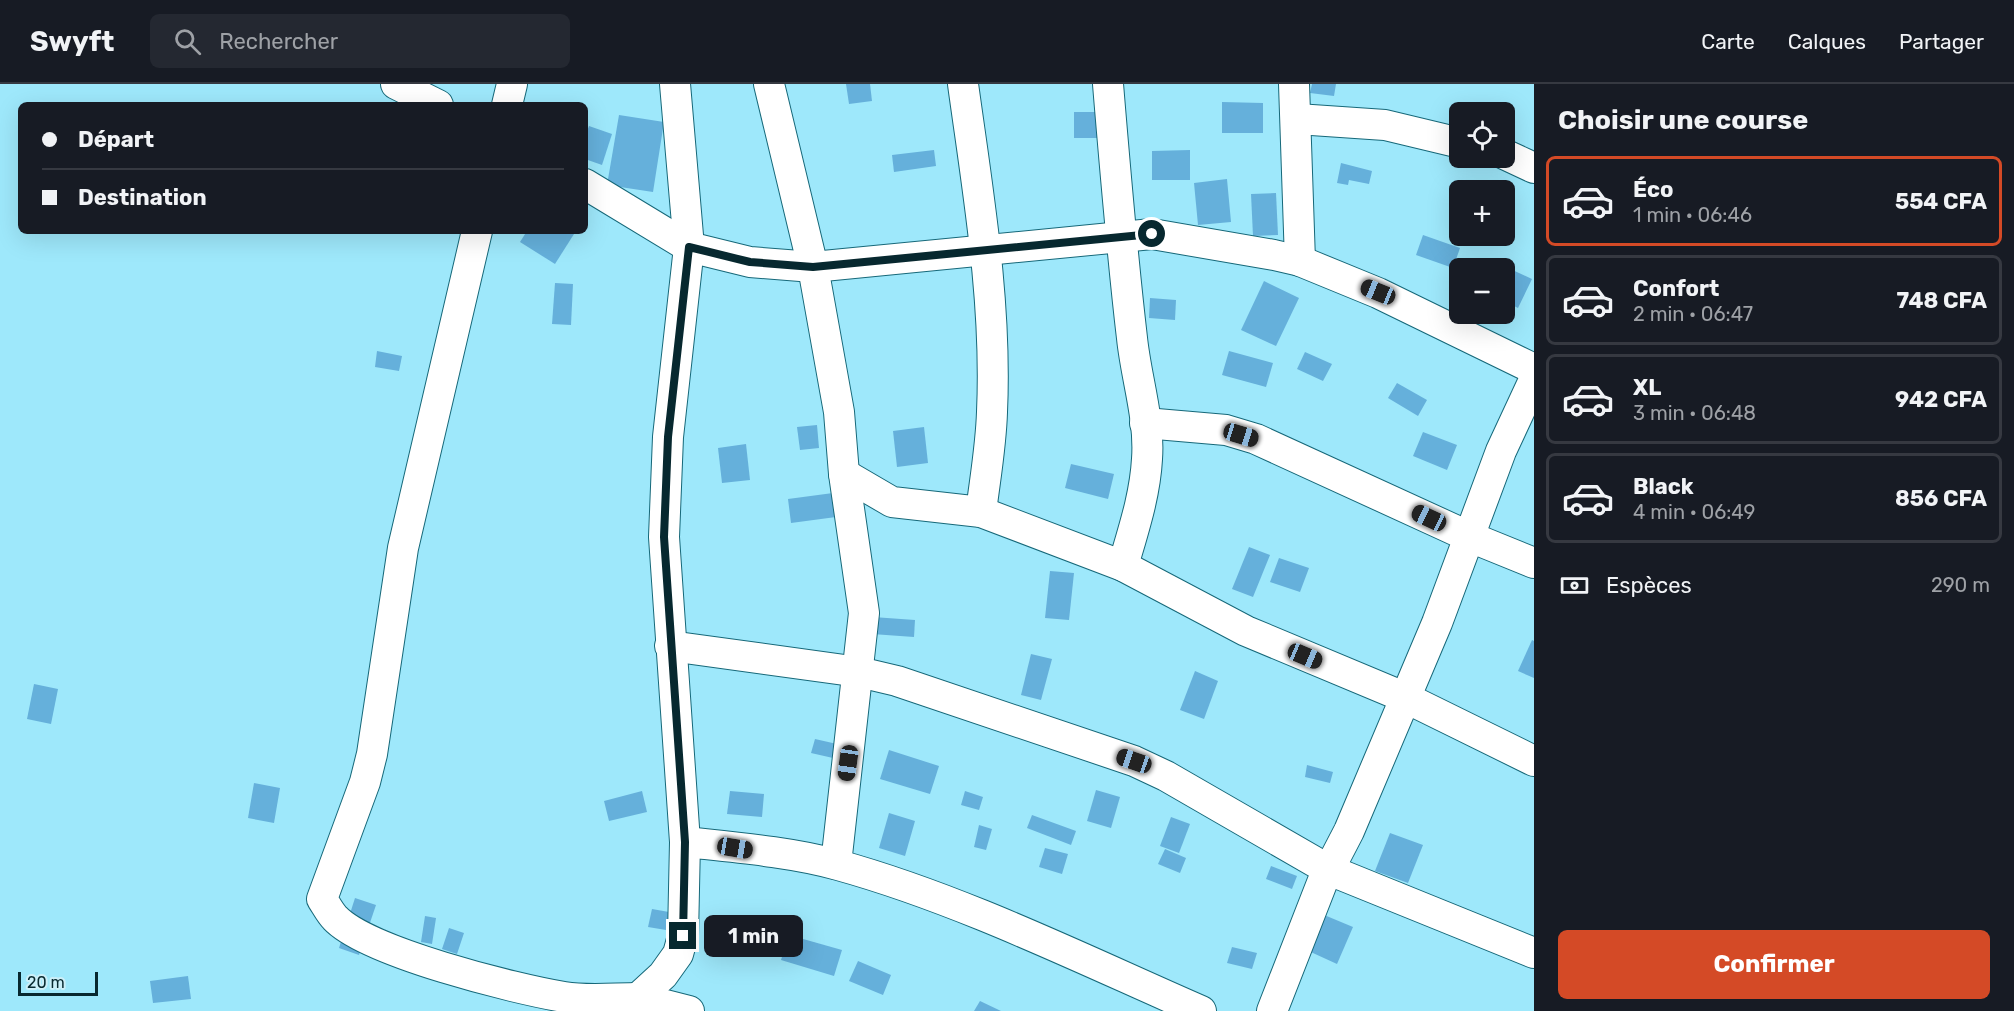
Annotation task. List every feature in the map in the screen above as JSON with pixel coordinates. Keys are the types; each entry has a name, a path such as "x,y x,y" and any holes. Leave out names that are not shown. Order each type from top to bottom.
{"street":[{"path":"396,84 432,102"},
{"path":"508,102 512,84"},
{"path":"638,998 663,975 678,954 683,936 685,842 670,646 669,581 664,537 668,437 689,247 675,84"},
{"path":"769,84 813,267 839,412 844,474 864,613 836,864"},
{"path":"963,84 987,251 992,413 981,512"},
{"path":"1108,84 1132,342 1143,390 1148,456 1145,485 1123,566"},
{"path":"1294,84 1297,119 1300,261"},
{"path":"1297,119 1385,125 1449,140"},
{"path":"1515,159 1534,168"},
{"path":"588,186 689,247 750,262 813,267 1152,234 1300,261 1378,292 1534,369"},
{"path":"476,234 404,548 372,754 362,792 322,899 335,918 354,931 395,951 445,968 564,1004 638,998 689,1011"},
{"path":"1272,1011 1470,537 1501,451 1534,380"},
{"path":"1144,423 1226,430 1256,439 1470,537 1534,563"},
{"path":"844,474 892,502 981,512 1123,566 1246,631 1404,697 1534,761"},
{"path":"670,646 859,672 897,681 1134,761 1166,776 1329,870 1534,953"},
{"path":"685,842 836,864 889,881 984,918 1202,1011"}],"building":[{"path":"846,84 870,84 872,101 849,104"},
{"path":"1312,84 1336,84 1334,96 1310,93"},
{"path":"1222,102 1263,103 1263,133 1222,133"},
{"path":"1074,112 1102,112 1102,138 1074,138"},
{"path":"619,115 664,122 653,192 607,185"},
{"path":"589,126 612,134 602,165 588,160"},
{"path":"934,150 936,166 894,172 892,155"},
{"path":"1190,150 1190,180 1152,180 1152,151"},
{"path":"1341,163 1372,171 1369,184 1349,180 1348,185 1337,183"},
{"path":"1227,179 1231,222 1198,225 1194,183"},
{"path":"1276,193 1278,235 1253,236 1251,194"},
{"path":"525,234 574,234 555,264 520,242"},
{"path":"1423,235 1460,248 1456,258 1449,258 1449,267 1416,255"},
{"path":"1515,271 1532,279 1518,308 1515,306"},
{"path":"1264,281 1299,298 1276,346 1241,330"},
{"path":"555,283 573,284 571,325 552,324"},
{"path":"1150,298 1176,300 1175,320 1149,318"},
{"path":"377,351 402,356 399,371 375,367"},
{"path":"1229,351 1273,363 1266,387 1222,375"},
{"path":"1305,352 1332,364 1323,381 1297,369"},
{"path":"1397,383 1427,400 1418,416 1388,398"},
{"path":"817,425 819,448 800,450 797,427"},
{"path":"924,427 928,463 897,467 893,431"},
{"path":"1423,432 1457,445 1447,470 1413,456"},
{"path":"746,444 750,480 722,483 718,448"},
{"path":"1071,464 1114,474 1108,499 1065,488"},
{"path":"833,493 836,517 791,523 788,499"},
{"path":"1249,547 1270,555 1253,597 1232,589"},
{"path":"1279,558 1309,568 1300,592 1270,582"},
{"path":"1050,571 1074,573 1069,620 1045,618"},
{"path":"873,617 915,620 914,637 872,634"},
{"path":"1532,640 1534,641 1534,678 1518,671"},
{"path":"1031,654 1052,659 1041,700 1021,695"},
{"path":"1195,671 1218,681 1204,719 1180,710"},
{"path":"34,684 58,689 51,724 27,719"},
{"path":"815,739 837,744 833,758 811,753"},
{"path":"889,750 939,766 930,794 880,779"},
{"path":"1307,765 1333,772 1330,783 1305,777"},
{"path":"254,783 280,788 274,823 248,818"},
{"path":"1096,790 1120,797 1111,828 1087,821"},
{"path":"642,791 647,812 609,821 604,801"},
{"path":"730,791 764,794 762,817 727,814"},
{"path":"965,791 983,797 979,810 961,805"},
{"path":"889,813 915,821 905,856 879,848"},
{"path":"1032,815 1076,831 1071,845 1027,828"},
{"path":"1171,817 1190,824 1179,853 1160,846"},
{"path":"979,825 992,829 986,850 974,847"},
{"path":"1390,833 1423,845 1408,883 1375,871"},
{"path":"1045,848 1068,854 1062,874 1039,867"},
{"path":"1165,849 1186,858 1180,873 1158,864"},
{"path":"1271,866 1297,876 1292,889 1266,879"},
{"path":"355,898 376,905 359,955 339,948"},
{"path":"652,909 669,912 666,930 648,927"},
{"path":"1317,912 1353,927 1337,964 1302,948"},
{"path":"425,916 436,918 432,944 421,942"},
{"path":"449,928 464,933 457,954 442,949"},
{"path":"789,935 842,950 834,976 781,960"},
{"path":"1232,947 1257,953 1252,969 1227,963"},
{"path":"858,961 891,975 883,995 849,981"},
{"path":"188,976 191,999 153,1003 150,981"},
{"path":"980,1001 1001,1011 974,1011"}],"route":[{"path":"683,936 685,842 678,725 670,646 669,581 664,537 668,437 689,247 750,262 813,267 1152,234"}]}
